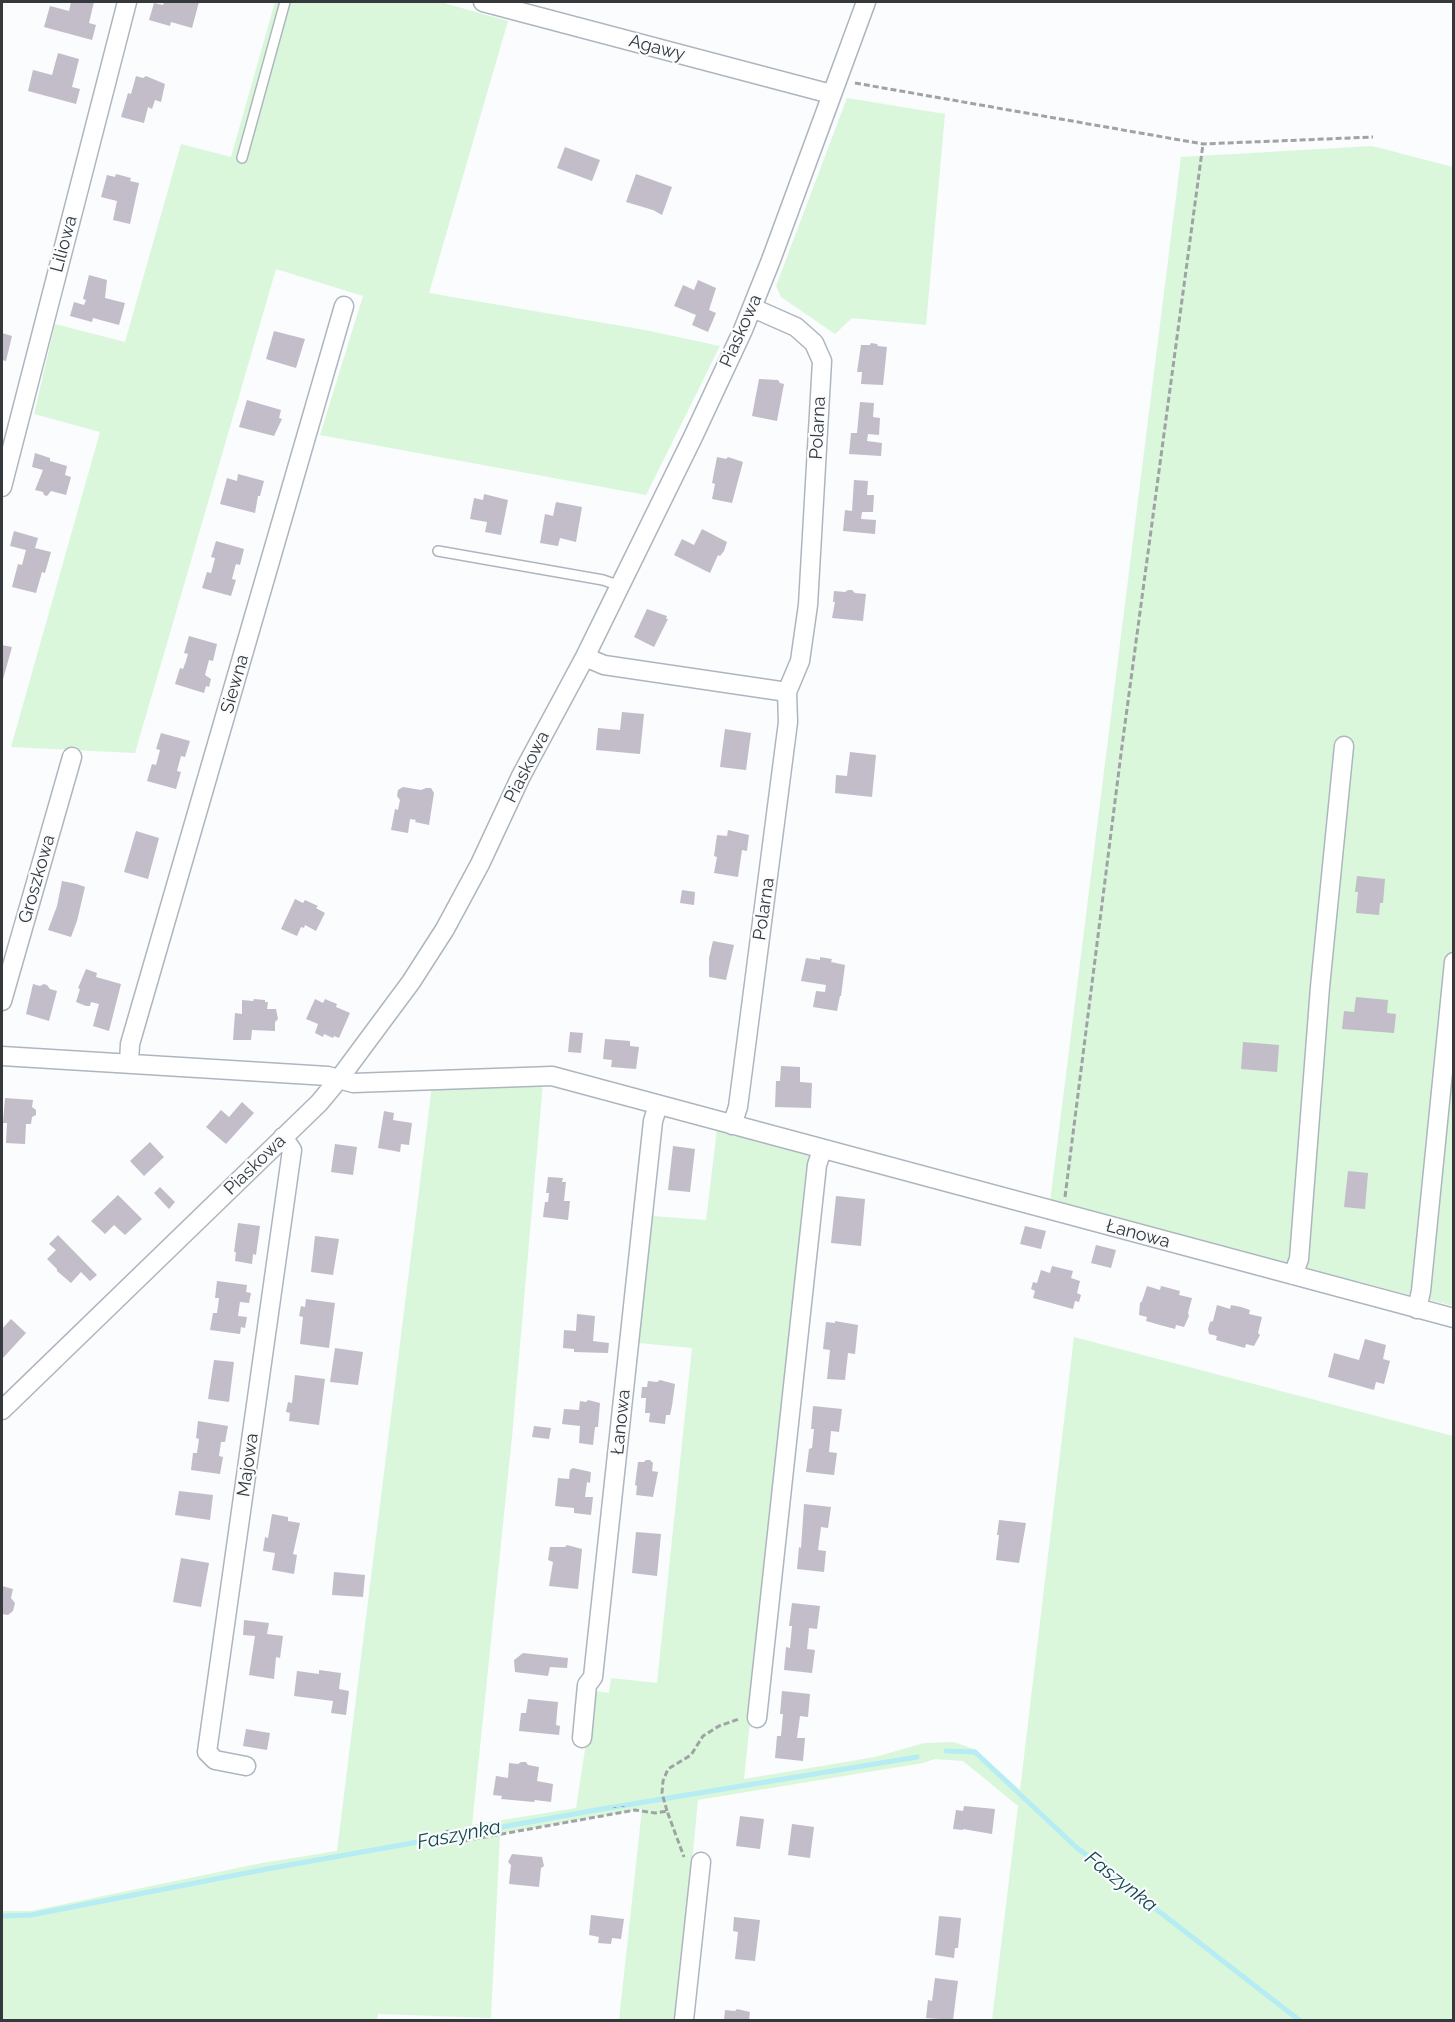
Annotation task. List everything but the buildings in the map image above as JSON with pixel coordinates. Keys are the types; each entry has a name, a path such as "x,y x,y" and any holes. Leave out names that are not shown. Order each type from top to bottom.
{"street":[{"name":"Liliowa","path":"2,487 127,2"},
{"name":"Agawy","path":"483,2 834,87"},
{"name":"Piaskowa","path":"2,1410 319,1103 411,982 445,929 480,864 521,776 585,657 693,437 753,308 866,2"},
{"name":"Siewna","path":"129,1063 130,1044 344,306"},
{"name":"Polarna","path":"732,1125 738,1107 788,722 787,692 800,661 808,605 822,361 814,343 796,327 753,308"},
{"path":"585,657 604,665 787,692"},
{"path":"1293,1275 1299,1259 1320,987 1344,746"},
{"name":"Groszkowa","path":"2,1000 72,757"},
{"path":"1417,1309 1421,1291 1454,962"},
{"path":"2,1056 328,1076 339,1079"},
{"name":"Łanowa","path":"339,1079 353,1083 552,1076 1454,1318"},
{"name":"Łanowa","path":"582,1738 587,1685 593,1677 653,1120 658,1105"},
{"name":"Majowa","path":"246,1766 215,1760 207,1752 292,1150 283,1137"},
{"path":"758,1713 817,1165 822,1150"},
{"path":"684,2020 693,1859"}],"lane":[{"path":"242,158 285,2"},
{"path":"438,551 603,580 620,586"}],"path":[{"path":"834,87 897,91 1203,144 1373,137"},
{"path":"1059,1213 1065,1197 1120,758 1203,144"},
{"path":"693,1859 664,1805 663,1781 668,1769 691,1755 703,1736 719,1726 758,1713"},
{"path":"447,1830 452,1843 635,1810 655,1813 667,1811"}],"green space":[{"path":"275,2 440,2 508,21 429,293 645,330 720,346 646,495 320,435 363,296 276,269 135,753 11,747 100,432 34,414 55,324 125,342 181,144 231,157"},
{"path":"847,98 945,114 926,325 852,318 835,334 781,297 776,286"},
{"path":"1372,146 1453,167 1453,1306 1050,1202 1181,157"},
{"path":"543,1083 512,1437 472,1825 576,1808 594,1691 609,1693 611,1678 657,1683 692,1348 638,1343 652,1216 706,1220 717,1129 809,1156 744,1779 875,1757 924,1743 954,1742 976,1750 1020,1790 1074,1337 1453,1436 1453,2020 992,2020 1018,1806 963,1761 935,1759 923,1763 698,1800 677,2020 619,2020 642,1809 500,1834 491,2018 378,2014 377,2020 2,2020 2,1911 31,1911 262,1863 337,1851 432,1086"}],"waterway":[{"name":"Faszynka","path":"946,1751 975,1752 1076,1847 1299,2020"},
{"name":"Faszynka","path":"2,1916 31,1915 267,1869 602,1809 917,1757"}]}
